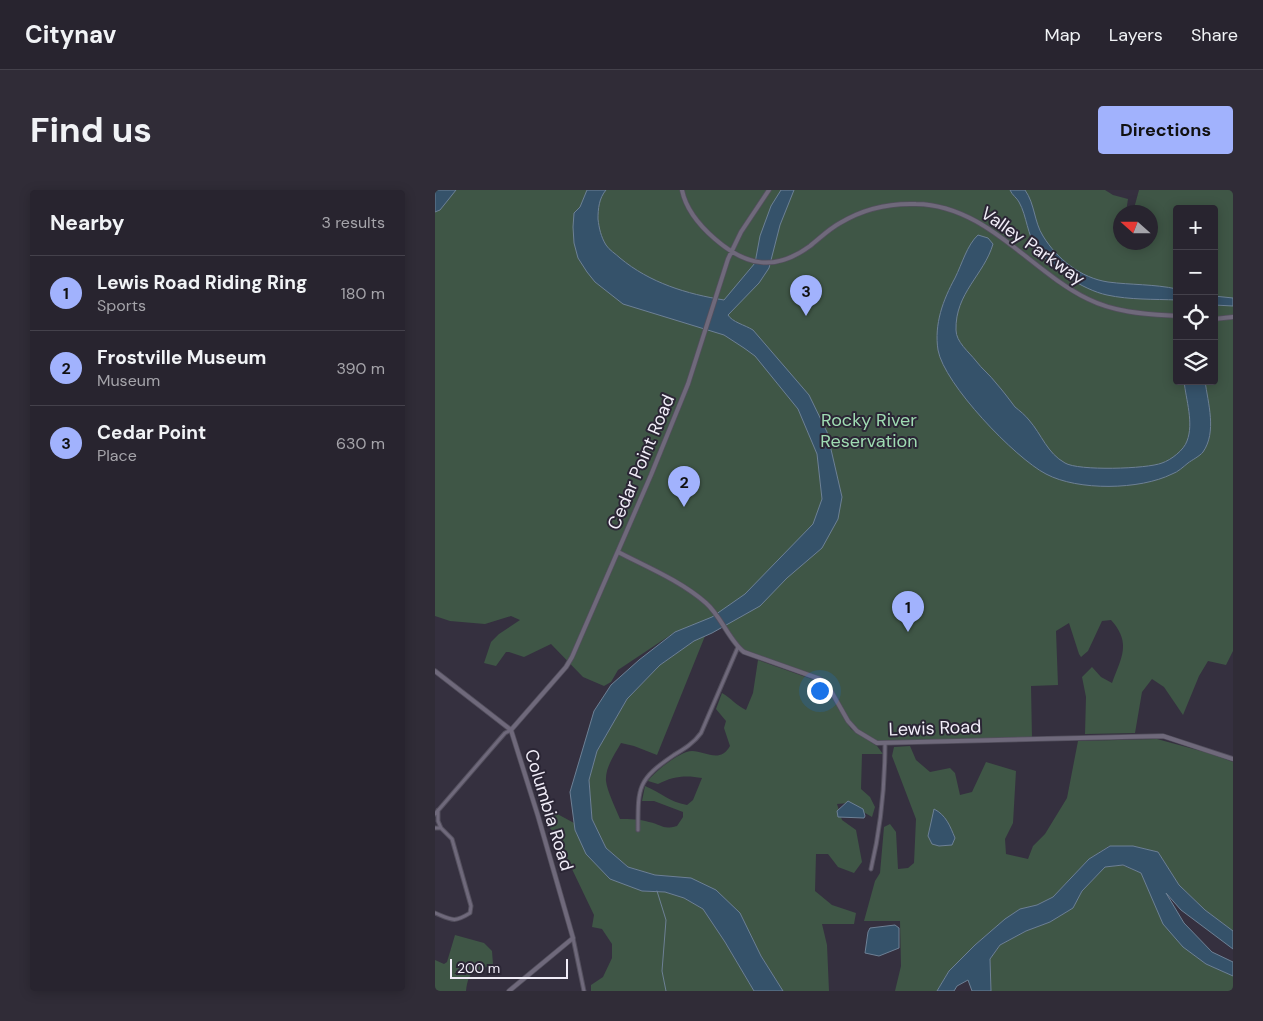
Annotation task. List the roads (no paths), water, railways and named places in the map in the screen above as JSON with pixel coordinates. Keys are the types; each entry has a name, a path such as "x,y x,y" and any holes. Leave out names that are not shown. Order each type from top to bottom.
{"street":[{"name":"Valley Parkway","path":"682,190 695,219 712,237 731,251 754,261 772,263 787,260 839,223 871,210 903,204 931,205 944,208 981,224 999,235 1057,281 1093,302 1129,312 1173,316"},
{"name":"Cedar Point Road","path":"511,730 566,667 572,657 688,384 731,251 741,232 769,190"},
{"path":"1218,319 1233,317"},
{"path":"618,552 677,583 707,604 738,647 701,734 695,741 646,777 641,785 638,806 638,830"},
{"name":"Lewis Road","path":"738,647 744,652 821,679 831,691 848,721 857,731 877,743 1163,736 1233,759"},
{"name":"Columbia Road","path":"435,671 511,730 573,938 583,991"},
{"path":"435,814 497,741 511,730"},
{"path":"871,869 878,842 885,786 885,744"},
{"path":"435,913 450,920 459,920 470,913 471,906 452,839 438,822 439,810"},
{"path":"435,828 441,828"},
{"path":"509,991 573,938"}],"water":[{"path":"435,190 456,190 440,210 435,212"},
{"path":"587,190 606,190 600,200 598,219 600,229 606,245 620,258 656,281 683,291 724,300 755,263 760,236 771,206 781,190 794,190 780,225 769,268 759,283 728,315 736,322 753,330 809,395 827,432 842,497 838,519 822,548 787,578 760,606 694,641 660,665 627,699 597,751 589,780 592,819 606,848 628,867 655,875 691,878 716,890 740,913 761,956 783,991 754,991 703,909 684,898 665,892 642,891 610,879 586,854 575,830 570,792 594,711 611,685 675,632 712,617 745,594 813,524 822,499 817,454 798,409 755,356 724,335 623,304 595,282 587,272 578,258 574,243 573,227 574,213 580,207"},
{"path":"1010,190 1025,190 1031,201 1043,236 1063,260 1079,272 1108,282 1173,288 1173,300 1116,297 1088,288 1068,277 1050,264 1037,249 1031,238 1022,207"},
{"path":"978,235 988,238 993,244 989,255 960,305 956,330 958,339 1015,407 1029,420 1049,449 1059,459 1072,466 1097,468 1142,467 1169,460 1183,448 1189,434 1190,419 1185,385 1206,385 1211,427 1210,436 1203,452 1176,472 1159,479 1127,486 1091,486 1059,480 1046,474 1017,453 967,400 943,364 938,350 937,331 943,304 974,239"},
{"path":"1218,296 1233,298 1233,306 1218,305"},
{"path":"848,801 863,809 864,818 838,817 837,811"},
{"path":"934,809 942,814 949,825 955,838 952,845 939,846 932,844 928,836"},
{"path":"1110,846 1133,846 1158,852 1179,885 1205,910 1233,931 1233,949 1181,910 1166,893 1184,923 1212,952 1233,962 1233,976 1206,964 1183,947 1163,924 1141,873 1123,865 1105,867 1082,891 1073,908 1050,922 1026,931 1000,945 990,959 991,991 972,991 968,980 957,986 954,991 937,991 949,971 1005,919 1020,909 1037,905 1053,897 1089,859"},
{"path":"895,925 899,928 899,948 879,956 865,953 870,928"}],"waterway":[{"path":"657,891 666,920 662,971 666,991"}],"place":[{"name":"Cedar Point","path":"806,316"},
{"name":"Frostville Museum","path":"684,507"},
{"name":"Lewis Road Riding Ring","path":"908,632"}],"park label":[{"name":"Rocky River Reservation","path":"869,430"}]}
